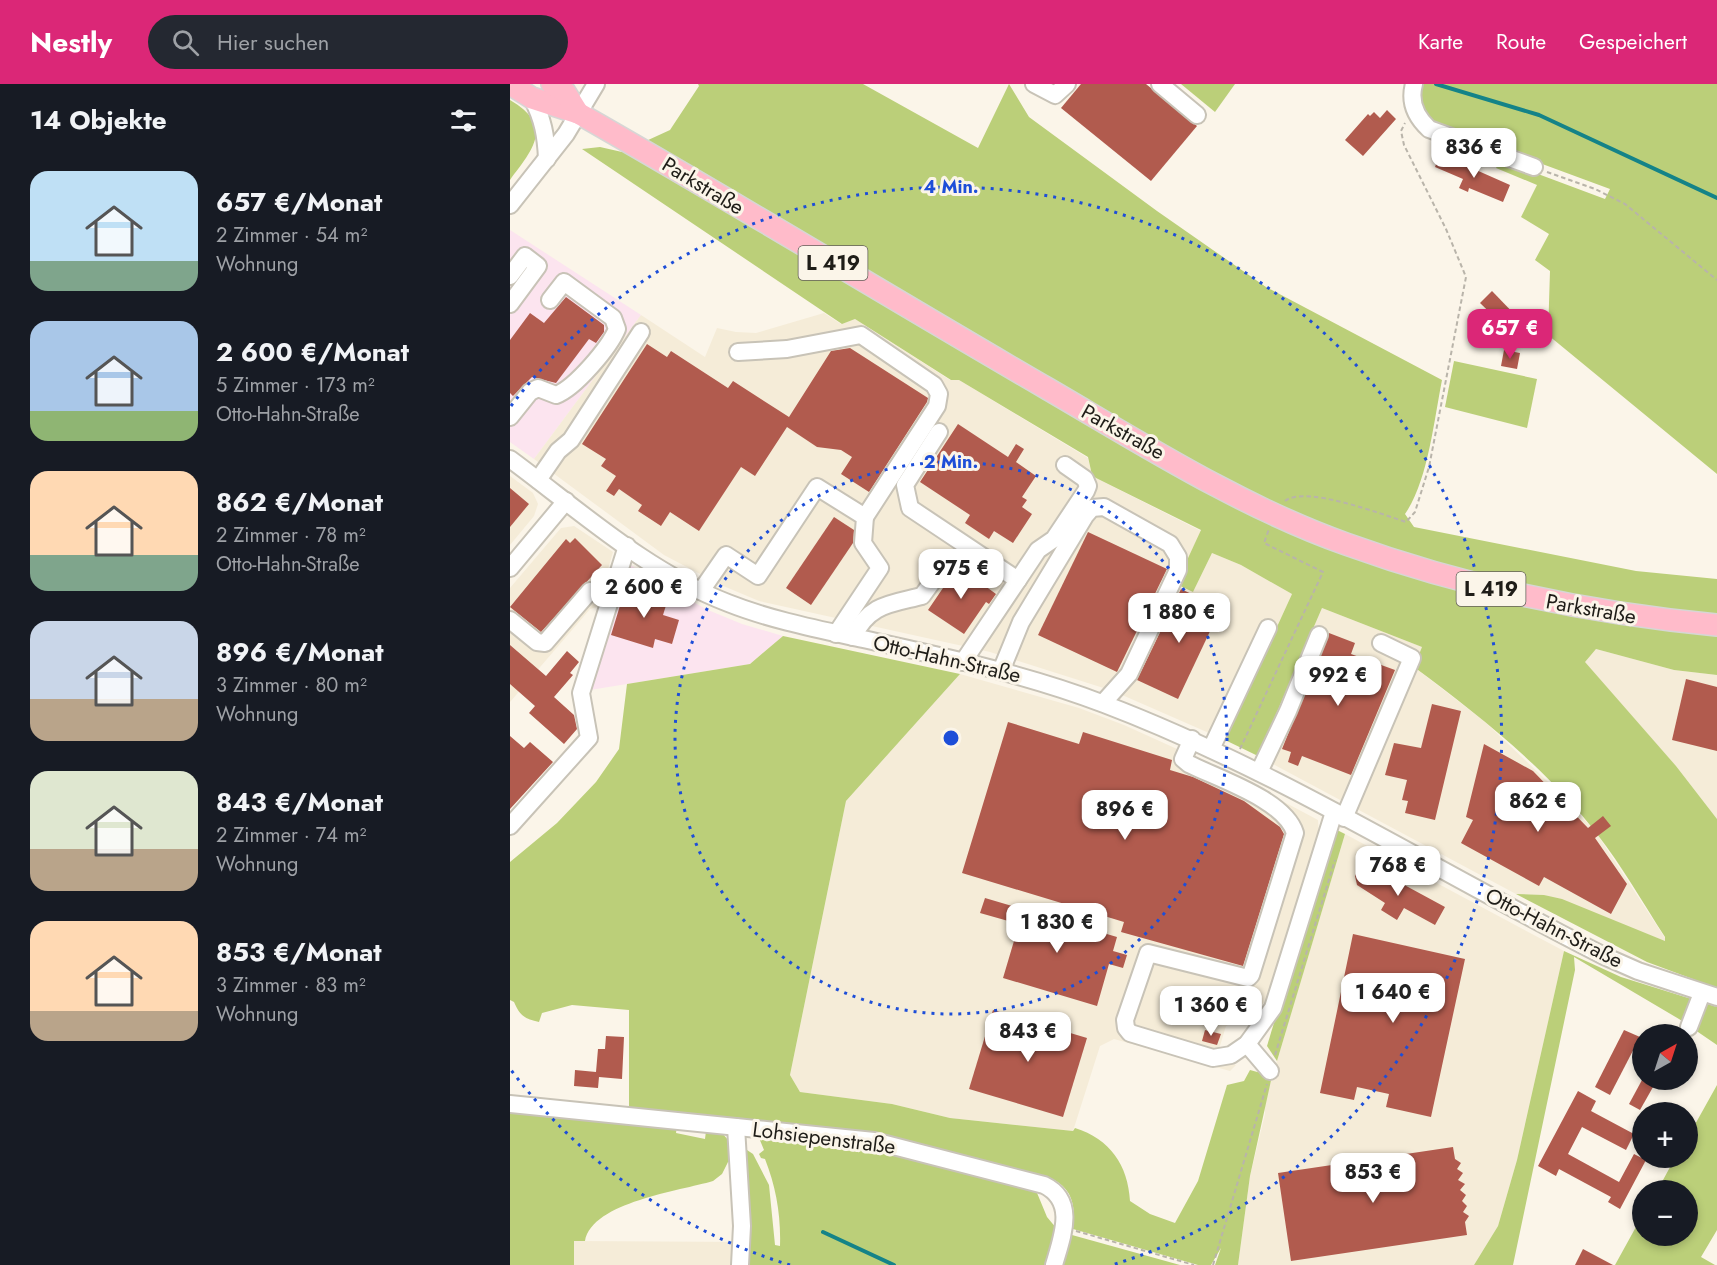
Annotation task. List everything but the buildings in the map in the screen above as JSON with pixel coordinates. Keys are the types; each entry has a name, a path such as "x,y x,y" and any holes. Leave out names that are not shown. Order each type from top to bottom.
{"main road":[{"name":"Parkstraße","path":"510,84 532,98 578,113 1100,419 1275,514 1343,543 1382,556 1525,597 1647,618 1717,625"},
{"name":"Parkstraße","path":"552,84 564,92 578,113"}],"street":[{"path":"510,205 566,135 596,84"},
{"path":"1034,84 1055,95 1067,84"},
{"path":"1160,84 1197,115"},
{"path":"1414,84 1412,98 1417,115 1429,129 1534,167"},
{"path":"532,98 542,117 546,135 547,159"},
{"path":"510,276 525,256 538,266 510,304"},
{"path":"510,417 530,392 538,388 556,395 563,392 589,367 617,329 613,318 564,282 550,300"},
{"path":"538,480 558,451 571,440 641,332"},
{"path":"738,352 787,349 861,335 934,385 939,394 937,406 865,517 863,543 880,568 836,634"},
{"path":"939,432 905,485 910,508 1018,580"},
{"name":"Otto-Hahn-Straße","path":"510,459 627,546 701,591 753,613 1001,671 1103,703 1211,748 1259,772 1604,956 1710,995"},
{"path":"963,662 1038,550 1054,539 1086,491 1088,486 1085,479 1065,465"},
{"path":"701,591 726,555 758,576 817,487 865,517"},
{"path":"510,568 566,501"},
{"path":"1001,671 1021,622 1085,516 1092,508 1104,507 1170,544 1178,557 1178,570 1129,674 1103,703"},
{"path":"510,826 589,738 581,693 627,546"},
{"path":"853,637 861,621 876,608 922,596 943,567"},
{"path":"510,620 537,642 545,643 590,591"},
{"path":"1211,748 1268,628"},
{"path":"1259,772 1288,711 1319,635"},
{"path":"1192,740 1183,759 1277,807 1292,823 1295,832 1251,975 1248,978 1148,953 1125,1020 1126,1028 1130,1033 1213,1058 1232,1055 1247,1044 1273,1008 1339,815 1412,658 1381,643"},
{"path":"1691,1024 1710,995"},
{"path":"1247,1044 1270,1071"},
{"name":"Lohsiepenstraße","path":"510,1104 874,1140 1044,1185 1060,1196 1065,1209 1065,1226 1054,1265"},
{"path":"736,1126 742,1226 740,1265"}],"path":[{"path":"1275,514 1289,497 1311,495 1406,522 1415,512 1429,467 1466,277 1446,229 1404,145 1401,131 1408,120 1417,115"},
{"path":"1534,167 1595,189 1625,204 1717,280"},
{"path":"1213,1265 1337,854"},
{"path":"1072,1230 1194,1265"}],"shaded area":[{"path":"510,230 641,315 534,459 510,442"},
{"path":"824,313 841,324 855,319 950,380 959,380 1088,458 1092,475 1096,478 1201,531 1176,583 1193,592 1212,553 1241,565 1292,594 1225,740 1113,691 990,652 759,601 721,585 664,555 534,459 641,315 705,357 717,328 756,333"},
{"path":"510,476 533,493 538,504 534,516 510,545"},
{"path":"574,526 613,552 597,607 590,609 510,702 510,588 561,528"},
{"path":"628,563 652,580 708,610 742,624 783,636 750,664 590,690"},
{"path":"1322,608 1422,647 1414,667 1484,721 1566,799 1597,834 1665,941 1544,895 1516,894 1258,756"},
{"path":"1596,649 1674,670 1717,675 1717,819 1676,766 1584,662"},
{"path":"960,674 1079,708 1124,725 1228,772 1318,820 1319,833 1270,995 1258,1010 1226,1026 1216,1059 1236,1065 1230,1071 1114,1039 1100,1046 1073,1131 950,1118 892,1104 800,1092 790,1075 846,801"},
{"path":"1345,834 1564,951 1517,1160 1498,1226 1474,1265 1238,1265 1250,1176 1265,1114 1265,1101"},
{"path":"574,1241 747,1242 745,1265 574,1265"}],"green space":[{"path":"698,84 863,84 978,148 1009,84 1029,117 1266,287 1442,380 1425,468 1405,514 1414,527 1636,571 1717,579 1717,675 1674,670 1596,649 1585,662 1676,766 1717,819 1717,988 1647,962 1516,894 1544,895 1562,899 1665,941 1665,937 1606,846 1556,787 1511,744 1414,667 1422,647 1322,608 1258,756 1225,740 1292,594 1241,565 1212,553 1193,592 1176,584 1201,530 1096,478 1092,475 1088,457 959,380 951,380 855,319 842,324 582,149 600,147 622,152 670,130 699,86"},
{"path":"1181,84 1235,84 1215,112"},
{"path":"1421,84 1717,84 1717,474 1548,335 1550,271 1535,260 1549,234 1521,217 1537,185 1496,168 1501,160 1605,199 1610,189 1436,125 1422,111"},
{"path":"510,100 532,119 536,128 536,138 526,158 510,180"},
{"path":"1454,361 1537,379 1527,428 1445,407"},
{"path":"783,636 960,674 846,801 790,1075 800,1092 892,1104 950,1118 1073,1131 1075,1128 1098,1139 1115,1155 1125,1176 1130,1201 1150,1214 1175,1223 1198,1181 1227,1085 1244,1081 1250,1070 1272,1076 1250,1176 1238,1265 1215,1265 1221,1248 1211,1265 1198,1265 1073,1229 1074,1212 1071,1197 1062,1186 1048,1177 871,1132 629,1108 629,1010 572,1005 542,1013 539,1022 524,1016 510,1000 510,862 557,823 596,782 619,749 627,684 750,664"},
{"path":"1337,830 1345,834 1277,1061 1267,1046 1331,835"},
{"path":"1564,951 1621,977 1717,1007 1717,1045 1698,1032 1698,1024 1686,1024 1574,957 1575,970 1513,1265 1474,1265 1498,1226 1517,1160"},
{"path":"1717,1085 1717,1230 1701,1257 1715,1265 1615,1265 1632,1234 1632,1246 1698,1246 1698,1180 1663,1180 1670,1168 1698,1168 1698,1119"},
{"path":"510,1109 677,1126 676,1133 705,1139 706,1131 722,1133 729,1141 732,1161 728,1162 722,1174 713,1181 639,1200 603,1217 591,1228 585,1241 574,1241 574,1265 510,1265"},
{"path":"757,1133 877,1146 1035,1188 1047,1217 1057,1229 1048,1265 745,1265 741,1146 753,1154 769,1185 775,1245 780,1246 779,1212 775,1191 765,1159 759,1154 764,1150"},
{"path":"1072,1235 1180,1265 1063,1265"}],"waterway":[{"path":"1436,84 1539,115 1717,198"},
{"path":"823,1232 894,1265"}]}
